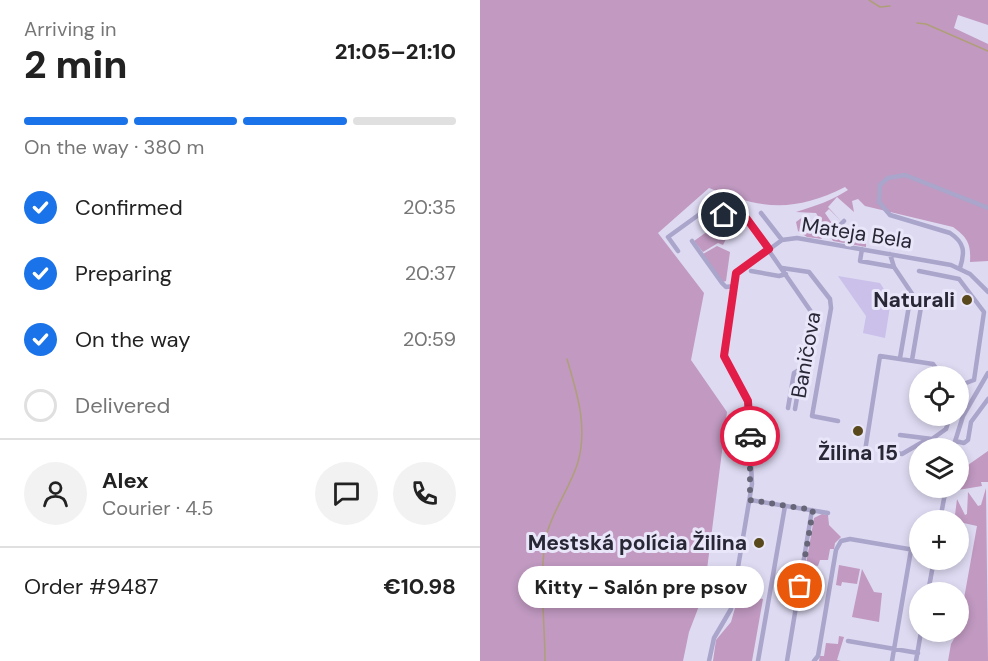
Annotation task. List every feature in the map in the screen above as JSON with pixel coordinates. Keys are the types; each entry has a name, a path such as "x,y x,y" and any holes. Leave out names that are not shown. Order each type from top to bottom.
{"street":[{"path":"960,268 964,251 958,238 950,233 886,213 879,202 880,185 888,178 905,175 988,208"},
{"name":"Baničova","path":"739,209 812,313 804,357 799,370 794,373 788,408"},
{"path":"678,251 668,237 704,211 747,219"},
{"path":"761,213 782,240"},
{"name":"Mateja Bela","path":"709,661 714,638 731,609 750,500 752,469 748,401 724,356 736,273 782,240 797,238 960,268 976,279 988,292"},
{"path":"692,241 722,283 726,287 734,286"},
{"path":"862,249 860,261 894,267"},
{"path":"890,254 894,267 921,307 912,360"},
{"name":"Mateja Bela","path":"928,273 930,261"},
{"name":"Baničova","path":"782,268 809,272 830,299 831,308 812,416 838,421"},
{"path":"751,271 779,276 786,274"},
{"name":"Mateja Bela","path":"919,271 962,280 986,312 974,380"},
{"path":"900,358 911,294"},
{"path":"849,449 865,451 880,356 912,360 934,366"},
{"name":"Baničova","path":"795,409 801,375 799,370"},
{"path":"956,438 963,416 988,373"},
{"path":"969,382 974,380 982,384"},
{"path":"968,438 971,422 988,399"},
{"path":"933,438 947,426"},
{"path":"900,435 916,438"},
{"path":"883,450 902,454 909,450"},
{"path":"750,500 828,513"},
{"path":"758,661 785,506"},
{"path":"787,661 813,510"},
{"path":"814,661 818,656 838,544 850,539 909,549"},
{"path":"892,661 909,561"},
{"path":"848,641 918,653"},
{"path":"916,661 920,642"}],"shaded area":[{"path":"480,0 988,0 988,25 958,15 954,28 988,44 988,261 970,262 968,242 953,227 865,206 858,199 852,201 854,212 837,197 828,207 841,221 829,209 825,213 842,238 866,243 866,247 833,241 816,213 796,212 835,197 848,190 845,187 809,201 777,205 745,200 709,188 658,233 704,293 691,360 727,412 704,593 689,632 683,661 480,661"},
{"path":"804,216 813,222 822,239 807,237 798,231 796,222"},
{"path":"708,231 726,234 730,240 726,239 723,245 718,243 703,252 694,241"},
{"path":"717,246 730,252 726,281 723,282 703,254"},
{"path":"838,276 880,283 891,300 885,338 863,333 866,316"},
{"path":"988,451 988,482 981,482 982,486 969,488 969,464"},
{"path":"986,488 988,661 948,661 952,642 969,642 969,582 967,582 977,526 969,524 969,510 967,510 969,493 978,506 981,505"},
{"path":"957,499 962,510 956,510"},
{"path":"822,514 828,515 829,525 841,537 835,543 834,549 830,549 828,560 820,560 818,566 806,564 814,518"},
{"path":"839,565 860,569 857,584 842,582 841,586 836,585"},
{"path":"862,569 874,592 882,593 879,622 852,617"},
{"path":"739,594 763,599 752,661 713,661 716,640 731,622"},
{"path":"839,636 844,637 837,660 841,661 819,661 820,656 824,656 826,643 838,644"}],"waterway":[{"path":"869,0 880,7 890,6"},
{"path":"917,23 926,24 988,51"},
{"path":"545,661 542,580 544,548 550,524 578,462 582,436 580,410 567,359"}],"way so far":[{"path":"750,436 752,484 750,500 813,510 800,586"}],"place":[{"name":"Naturali","path":"967,300"},
{"name":"Žilina 15","path":"858,431"},
{"name":"Mestská polícia Žilina","path":"759,543"},
{"name":"Kitty - Salón pre psov","path":"800,586"}],"route":[{"path":"724,215 747,219 769,249 736,273 724,344 726,365 748,401 750,436"}]}
